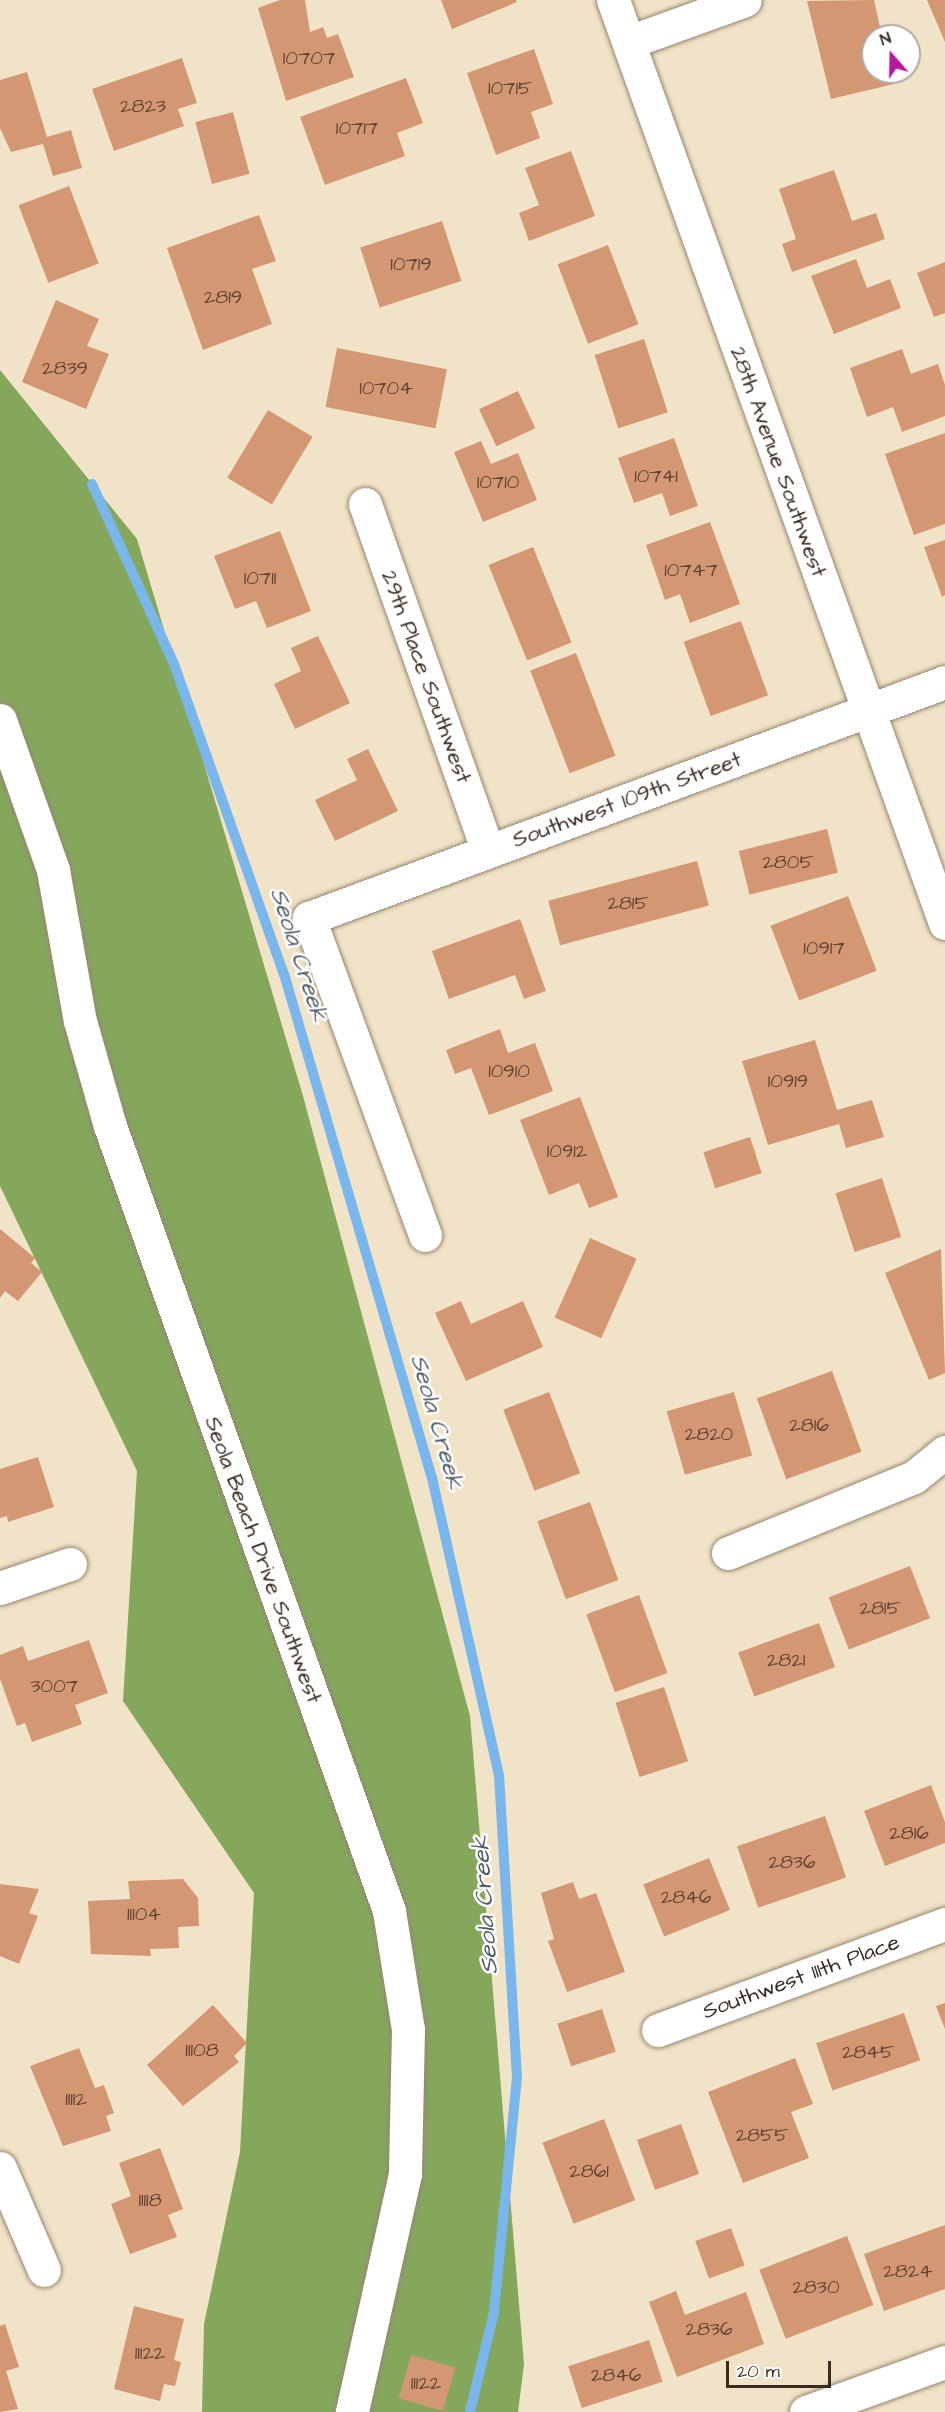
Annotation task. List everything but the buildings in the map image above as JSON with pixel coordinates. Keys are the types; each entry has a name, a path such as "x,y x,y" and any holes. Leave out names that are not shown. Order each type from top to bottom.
{"street":[{"name":"28th Avenue Southwest","path":"613,0 945,923"},
{"path":"629,42 745,0"},
{"name":"29th Place Southwest","path":"365,504 488,851"},
{"name":"Southwest 109th Street","path":"425,1235 309,918 945,682"},
{"name":"Seola Beach Drive Southwest","path":"0,720 53,870 80,1022 110,1126 389,1911 408,2029 405,2174 352,2412"},
{"path":"728,1553 914,1478 945,1452"},
{"path":"0,1588 70,1564"},
{"name":"Southwest 111th Place","path":"657,2030 945,1924"},
{"path":"0,2168 44,2270"},
{"path":"806,2412 945,2362"}],"green space":[{"path":"0,370 137,539 303,1096 470,1716 524,2364 518,2412 202,2412 204,2324 240,2152 254,1893 123,1701 137,1471 0,1186"}],"waterway":[{"name":"Seola Creek","path":"92,484 174,664 284,974 432,1478 499,1775 517,2077 494,2312 470,2412"}]}
